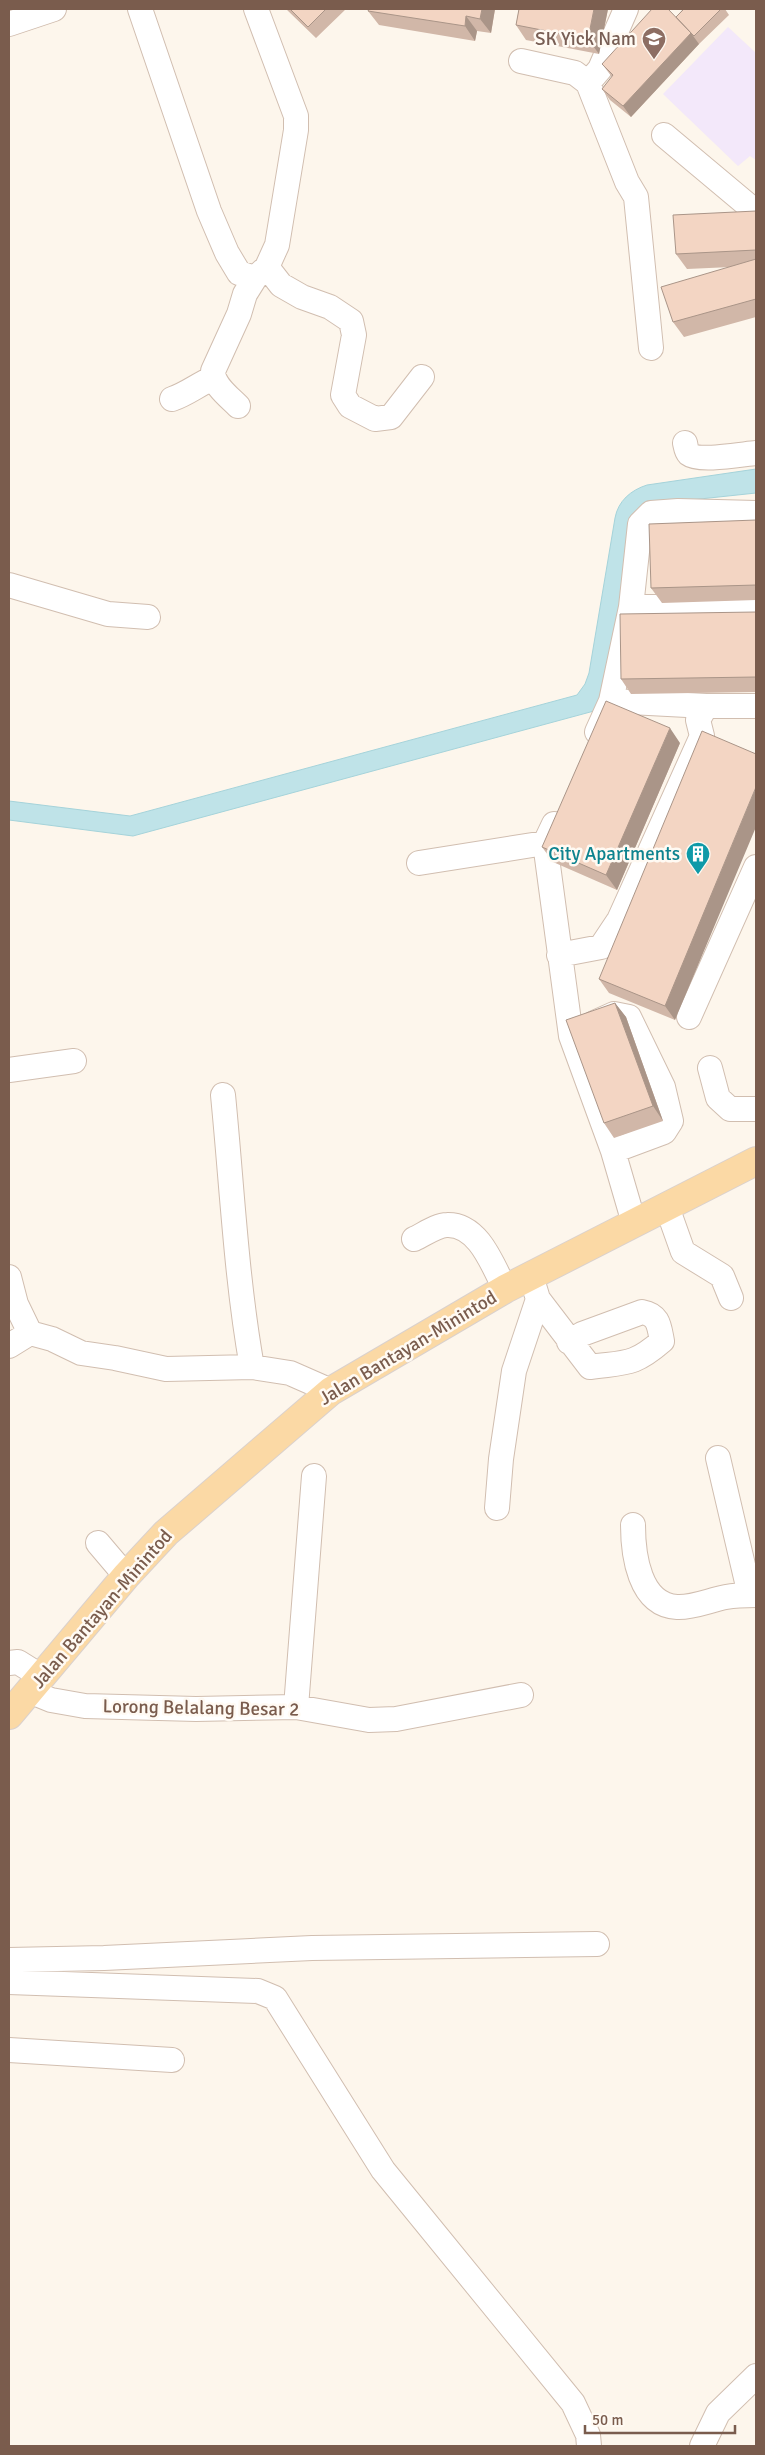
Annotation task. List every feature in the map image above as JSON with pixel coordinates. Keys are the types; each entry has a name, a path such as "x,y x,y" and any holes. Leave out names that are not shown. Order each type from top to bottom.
{"main road":[{"name":"Jalan Bantayan-Minintod","path":"9,1715 126,1576 166,1533 331,1391 505,1289 535,1287 634,1223 756,1161"}],"street":[{"path":"9,16 32,9"},
{"path":"9,24 54,9"},
{"path":"140,9 209,211 227,253 239,273 261,273 302,297 330,307 350,321 354,336 343,395 350,406 375,419 391,417 422,377"},
{"path":"238,406 213,378 213,371 239,314 245,294 261,273 277,245 296,116 256,9"},
{"path":"588,83 600,69 626,9"},
{"path":"522,61 575,73 588,83 623,173 636,197 651,348"},
{"path":"664,134 756,212"},
{"path":"172,399 189,393 201,383 213,378"},
{"path":"685,443 687,452 691,456 707,457 756,453"},
{"path":"586,754 611,700 631,607 640,524 651,513 678,511 756,513"},
{"path":"9,585 108,614 148,617"},
{"path":"631,607 756,607"},
{"path":"611,700 706,706 756,706"},
{"path":"559,955 601,947 618,920 702,736 698,720 706,706"},
{"path":"702,736 725,742"},
{"path":"562,807 545,843 571,1036 613,1151 634,1223"},
{"path":"419,864 545,843"},
{"path":"688,1018 756,867"},
{"path":"571,1036 614,1014 629,1017 663,1087 671,1121 664,1132 613,1151"},
{"path":"9,1070 74,1061"},
{"path":"710,1068 718,1098 730,1109 756,1109"},
{"path":"222,1095 235,1216 240,1304 252,1367"},
{"path":"667,1206 683,1252 722,1276 731,1298"},
{"path":"414,1239 447,1225 463,1230 479,1241 505,1289"},
{"path":"9,1277 12,1305 30,1333 52,1339 81,1353 166,1369 252,1367 290,1373 331,1391"},
{"path":"535,1287 569,1342"},
{"path":"497,1508 501,1459 514,1371 535,1287"},
{"path":"9,1346 30,1333"},
{"path":"633,1525 633,1545 639,1571 649,1591 659,1603 678,1607 727,1597 753,1595 718,1458"},
{"path":"296,1707 314,1476"},
{"path":"98,1543 126,1576"},
{"name":"Lorong Belalang Besar 2","path":"9,1663 18,1662 52,1700 85,1706 196,1709 296,1707 369,1720 396,1719 521,1695"},
{"path":"9,1960 104,1958 312,1948 597,1944"},
{"path":"9,1982 258,1991 276,1998 382,2170 573,2403 588,2435 589,2446"},
{"path":"9,2050 172,2060"},
{"path":"702,2446 718,2413 756,2376"}],"shaded area":[{"path":"728,27 756,53 756,160 750,156 738,166 663,94"}],"water":[{"path":"756,469 756,493 653,504 609,687 594,711 133,836 9,820 9,801 130,816 577,695 585,684 589,673 615,518 622,501 631,493 647,485"}],"building":[{"path":"290,9 326,9 308,27"},
{"path":"369,9 482,9 480,19 466,16 465,26 368,11"},
{"path":"519,9 594,9 588,39 516,25"},
{"name":"SK Yick Nam","path":"652,9 668,9 691,33 623,106 602,89 613,75 602,64"},
{"path":"684,9 721,9 694,36 676,17"},
{"path":"756,211 756,250 676,254 673,215"},
{"path":"756,259 756,299 673,322 661,287"},
{"path":"756,520 756,585 651,588 649,524"},
{"path":"756,612 756,677 621,679 620,614"},
{"name":"City Apartments","path":"606,701 670,728 606,875 542,847"},
{"name":"City Apartments","path":"702,731 756,754 756,787 665,1006 599,979"},
{"path":"615,1003 653,1106 604,1123 566,1020"}],"place":[{"name":"SK Yick Nam","path":"654,60"},
{"name":"City Apartments","path":"698,875"}]}
